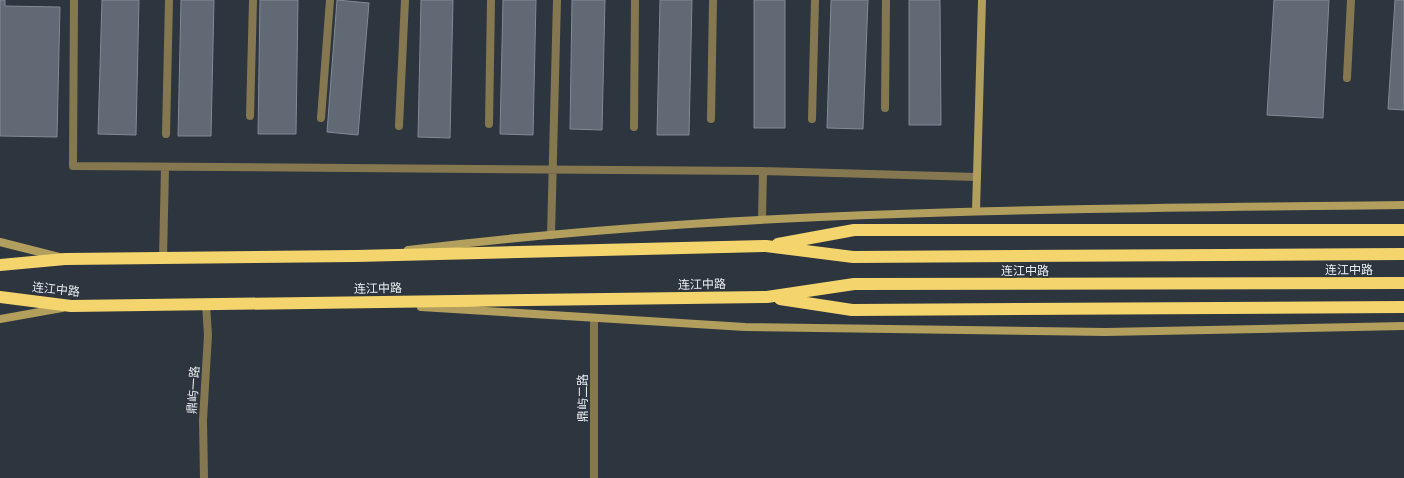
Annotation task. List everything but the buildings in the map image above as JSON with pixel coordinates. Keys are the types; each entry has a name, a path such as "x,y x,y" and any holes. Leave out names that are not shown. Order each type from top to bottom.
{"highway":[{"path":"766,246 854,230 1404,230"},
{"name":"连江中路","path":"0,265 65,259 356,256 766,246 853,257 1404,254"},
{"name":"连江中路","path":"0,297 70,306 767,297 854,284 1404,283"},
{"path":"767,297 852,310 1404,307"}],"main road":[{"path":"976,211 982,0"},
{"path":"356,256 551,236 696,223 762,219 976,211 1404,205"},
{"path":"0,242 65,259"},
{"path":"360,302 746,327 1106,332 1404,326"},
{"path":"0,319 70,306"}],"street":[{"path":"74,0 73,166 165,168 763,171 977,177"},
{"path":"166,134 169,0"},
{"path":"250,116 253,0"},
{"path":"320,118 330,0"},
{"path":"399,126 405,0"},
{"path":"489,124 491,0"},
{"path":"551,236 554,170 557,0"},
{"path":"634,127 635,0"},
{"path":"711,119 713,0"},
{"path":"812,119 815,0"},
{"path":"885,108 886,0"},
{"path":"1347,78 1351,0"},
{"path":"163,258 165,168"},
{"path":"762,219 763,171"},
{"name":"鼎屿一路","path":"204,478 203,420 208,334 206,304"},
{"name":"鼎屿二路","path":"594,318 594,478"}]}
